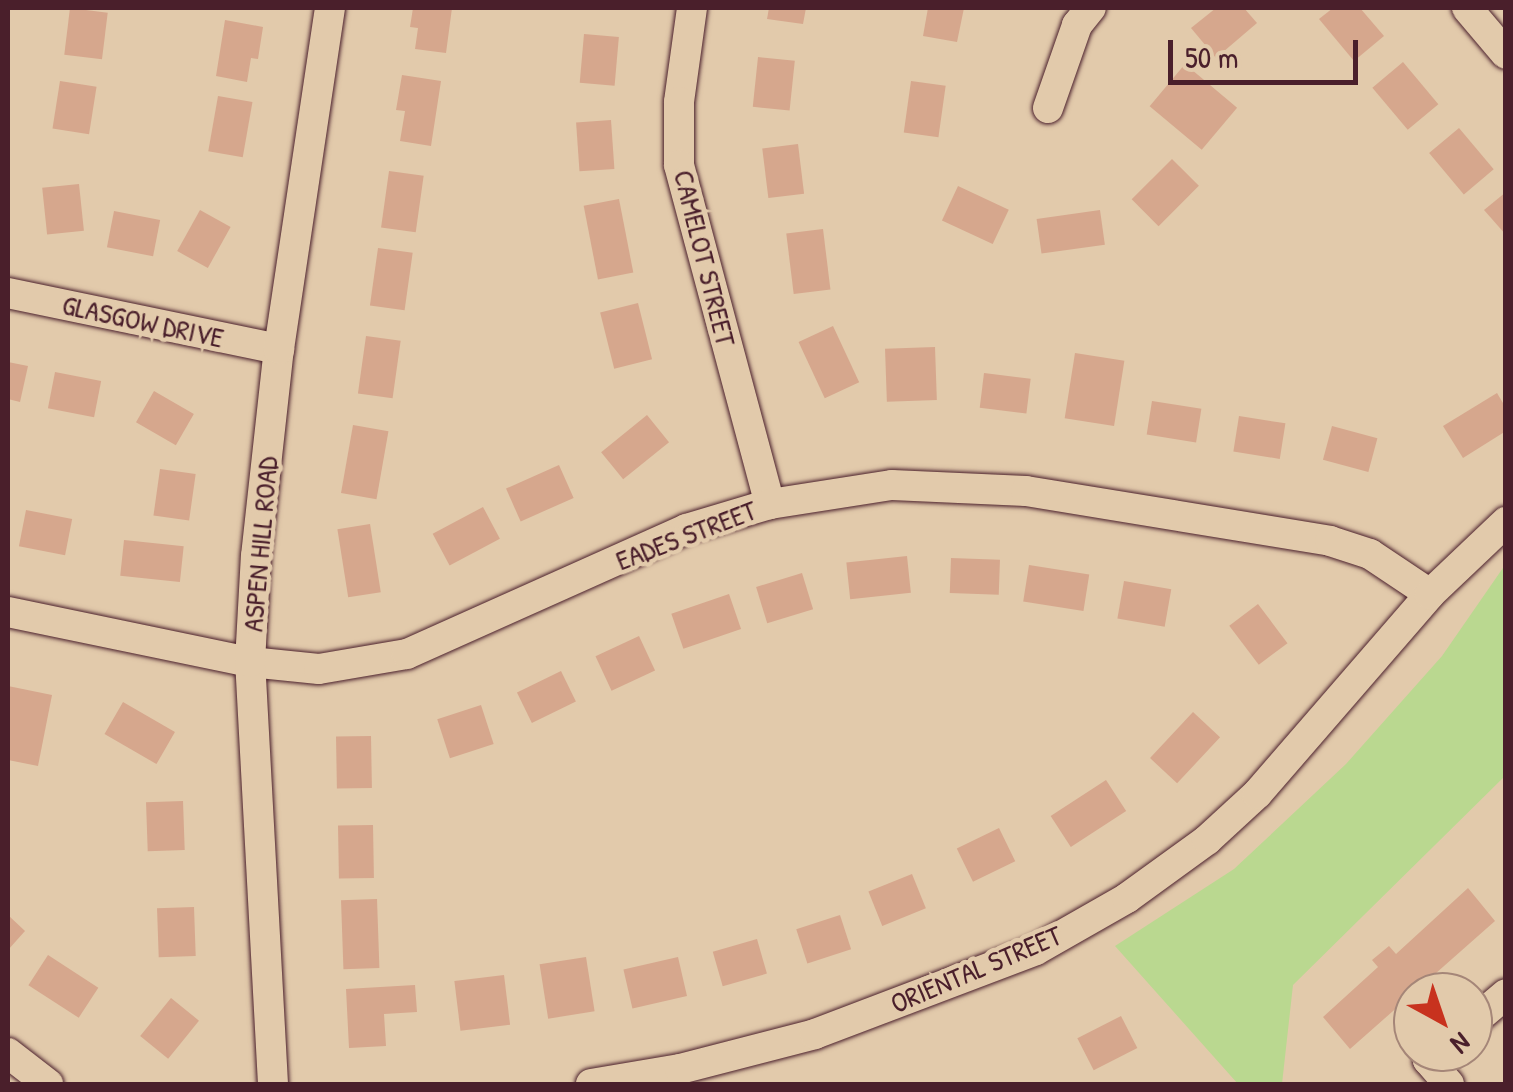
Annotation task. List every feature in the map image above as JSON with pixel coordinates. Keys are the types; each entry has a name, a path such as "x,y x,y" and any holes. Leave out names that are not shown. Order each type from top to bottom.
{"street":[{"name":"ASPEN HILL ROAD","path":"272,1084 250,662 256,556 279,349 330,8"},
{"name":"CAMELOT STREET","path":"692,8 679,102 679,165 770,504"},
{"path":"1048,108 1077,24 1090,8"},
{"path":"1467,8 1506,54"},
{"name":"GLASGOW DRIVE","path":"8,293 279,349"},
{"name":"EADES STREET","path":"8,612 250,662 318,669 407,654 686,529 770,504 892,485 1026,491 1330,541 1370,554 1430,594"},
{"name":"ORIENTAL STREET","path":"591,1084 680,1069 815,1034 1036,950 1127,898 1207,840 1257,794 1430,594 1506,522"},
{"path":"8,1053 48,1084"}],"green space":[{"path":"1505,565 1505,776 1293,985 1282,1084 1238,1084 1115,946 1234,869 1346,764 1442,656"}],"building":[{"path":"70,8 108,13 102,59 64,55"},
{"path":"413,8 452,8 446,53 415,49 418,28 410,27"},
{"path":"769,8 806,8 803,24 767,19"},
{"path":"928,8 964,8 957,42 923,36"},
{"path":"1216,8 1244,8 1257,23 1216,58 1191,28"},
{"path":"1333,8 1360,8 1384,36 1354,61 1319,19"},
{"path":"225,20 263,27 258,59 251,58 247,82 216,76"},
{"path":"584,34 619,37 615,86 580,83"},
{"path":"758,57 795,61 790,111 753,107"},
{"path":"1403,62 1438,104 1408,130 1372,88"},
{"path":"1185,64 1237,108 1202,150 1150,106"},
{"path":"402,75 441,81 431,146 400,141 405,111 396,110"},
{"path":"60,81 97,87 89,134 52,128"},
{"path":"911,81 946,86 938,137 904,132"},
{"path":"218,96 252,102 243,157 208,151"},
{"path":"611,120 614,169 580,171 576,122"},
{"path":"1459,128 1494,169 1464,194 1429,153"},
{"path":"798,144 804,194 768,198 762,148"},
{"path":"1172,159 1199,186 1159,226 1132,199"},
{"path":"389,171 424,176 416,232 381,227"},
{"path":"79,184 84,231 47,235 42,188"},
{"path":"958,186 1009,210 993,244 942,220"},
{"path":"1506,192 1506,235 1484,210"},
{"path":"619,199 633,273 598,279 584,206"},
{"path":"200,210 231,227 208,268 177,251"},
{"path":"1100,210 1105,245 1041,254 1037,219"},
{"path":"114,211 160,220 153,256 107,247"},
{"path":"823,229 830,290 794,294 786,234"},
{"path":"378,248 413,253 405,310 370,305"},
{"path":"638,303 652,359 614,369 600,312"},
{"path":"833,326 859,382 825,398 799,342"},
{"path":"366,336 401,341 393,398 358,393"},
{"path":"935,347 937,400 887,402 885,349"},
{"path":"1075,353 1124,361 1114,426 1065,418"},
{"path":"8,362 28,366 20,402 8,399"},
{"path":"55,372 101,381 94,417 48,408"},
{"path":"984,373 1031,379 1026,413 980,408"},
{"path":"154,391 194,414 176,445 136,422"},
{"path":"1497,393 1506,408 1506,431 1463,458 1443,426"},
{"path":"1152,401 1201,409 1196,442 1147,435"},
{"path":"647,415 669,442 623,479 601,452"},
{"path":"1239,416 1285,423 1280,459 1233,452"},
{"path":"353,425 388,431 376,499 341,493"},
{"path":"1332,426 1377,438 1368,472 1323,460"},
{"path":"559,465 574,498 521,521 506,489"},
{"path":"160,469 196,474 189,521 153,516"},
{"path":"483,507 500,539 450,566 433,534"},
{"path":"26,510 72,519 65,555 19,546"},
{"path":"370,524 381,592 348,597 337,529"},
{"path":"124,540 184,546 180,582 120,576"},
{"path":"907,556 911,593 850,599 846,562"},
{"path":"951,558 1000,560 999,595 950,593"},
{"path":"1029,565 1089,575 1083,611 1023,602"},
{"path":"802,573 813,609 767,623 756,587"},
{"path":"1124,581 1171,589 1165,627 1117,618"},
{"path":"729,594 741,629 683,649 671,614"},
{"path":"1258,604 1287,643 1259,665 1229,626"},
{"path":"639,636 655,670 612,691 595,656"},
{"path":"561,671 576,702 532,723 517,692"},
{"path":"8,686 52,695 38,766 8,760"},
{"path":"123,702 175,732 156,764 104,734"},
{"path":"481,705 494,744 450,758 437,719"},
{"path":"1193,712 1220,737 1177,783 1150,758"},
{"path":"371,736 372,788 337,789 336,737"},
{"path":"1106,780 1126,811 1071,847 1051,816"},
{"path":"183,801 185,850 148,851 146,802"},
{"path":"373,825 374,878 339,879 338,826"},
{"path":"999,828 1015,861 973,882 957,849"},
{"path":"912,874 926,908 882,926 868,892"},
{"path":"1468,888 1495,921 1437,972 1393,972 1393,1011 1350,1049 1323,1017 1378,967 1372,960 1389,946 1396,954"},
{"path":"377,899 379,968 343,969 341,900"},
{"path":"194,907 196,956 159,957 157,908"},
{"path":"8,915 25,931 8,950"},
{"path":"840,915 851,949 807,963 796,929"},
{"path":"757,939 767,974 723,986 713,952"},
{"path":"48,955 98,988 79,1018 28,985"},
{"path":"586,957 595,1011 548,1019 540,964"},
{"path":"678,957 687,996 632,1009 623,970"},
{"path":"504,975 510,1025 460,1031 454,981"},
{"path":"415,985 417,1012 384,1014 386,1046 349,1048 346,989"},
{"path":"171,998 199,1021 168,1059 140,1036"},
{"path":"1121,1016 1137,1048 1094,1070 1077,1038"}]}
